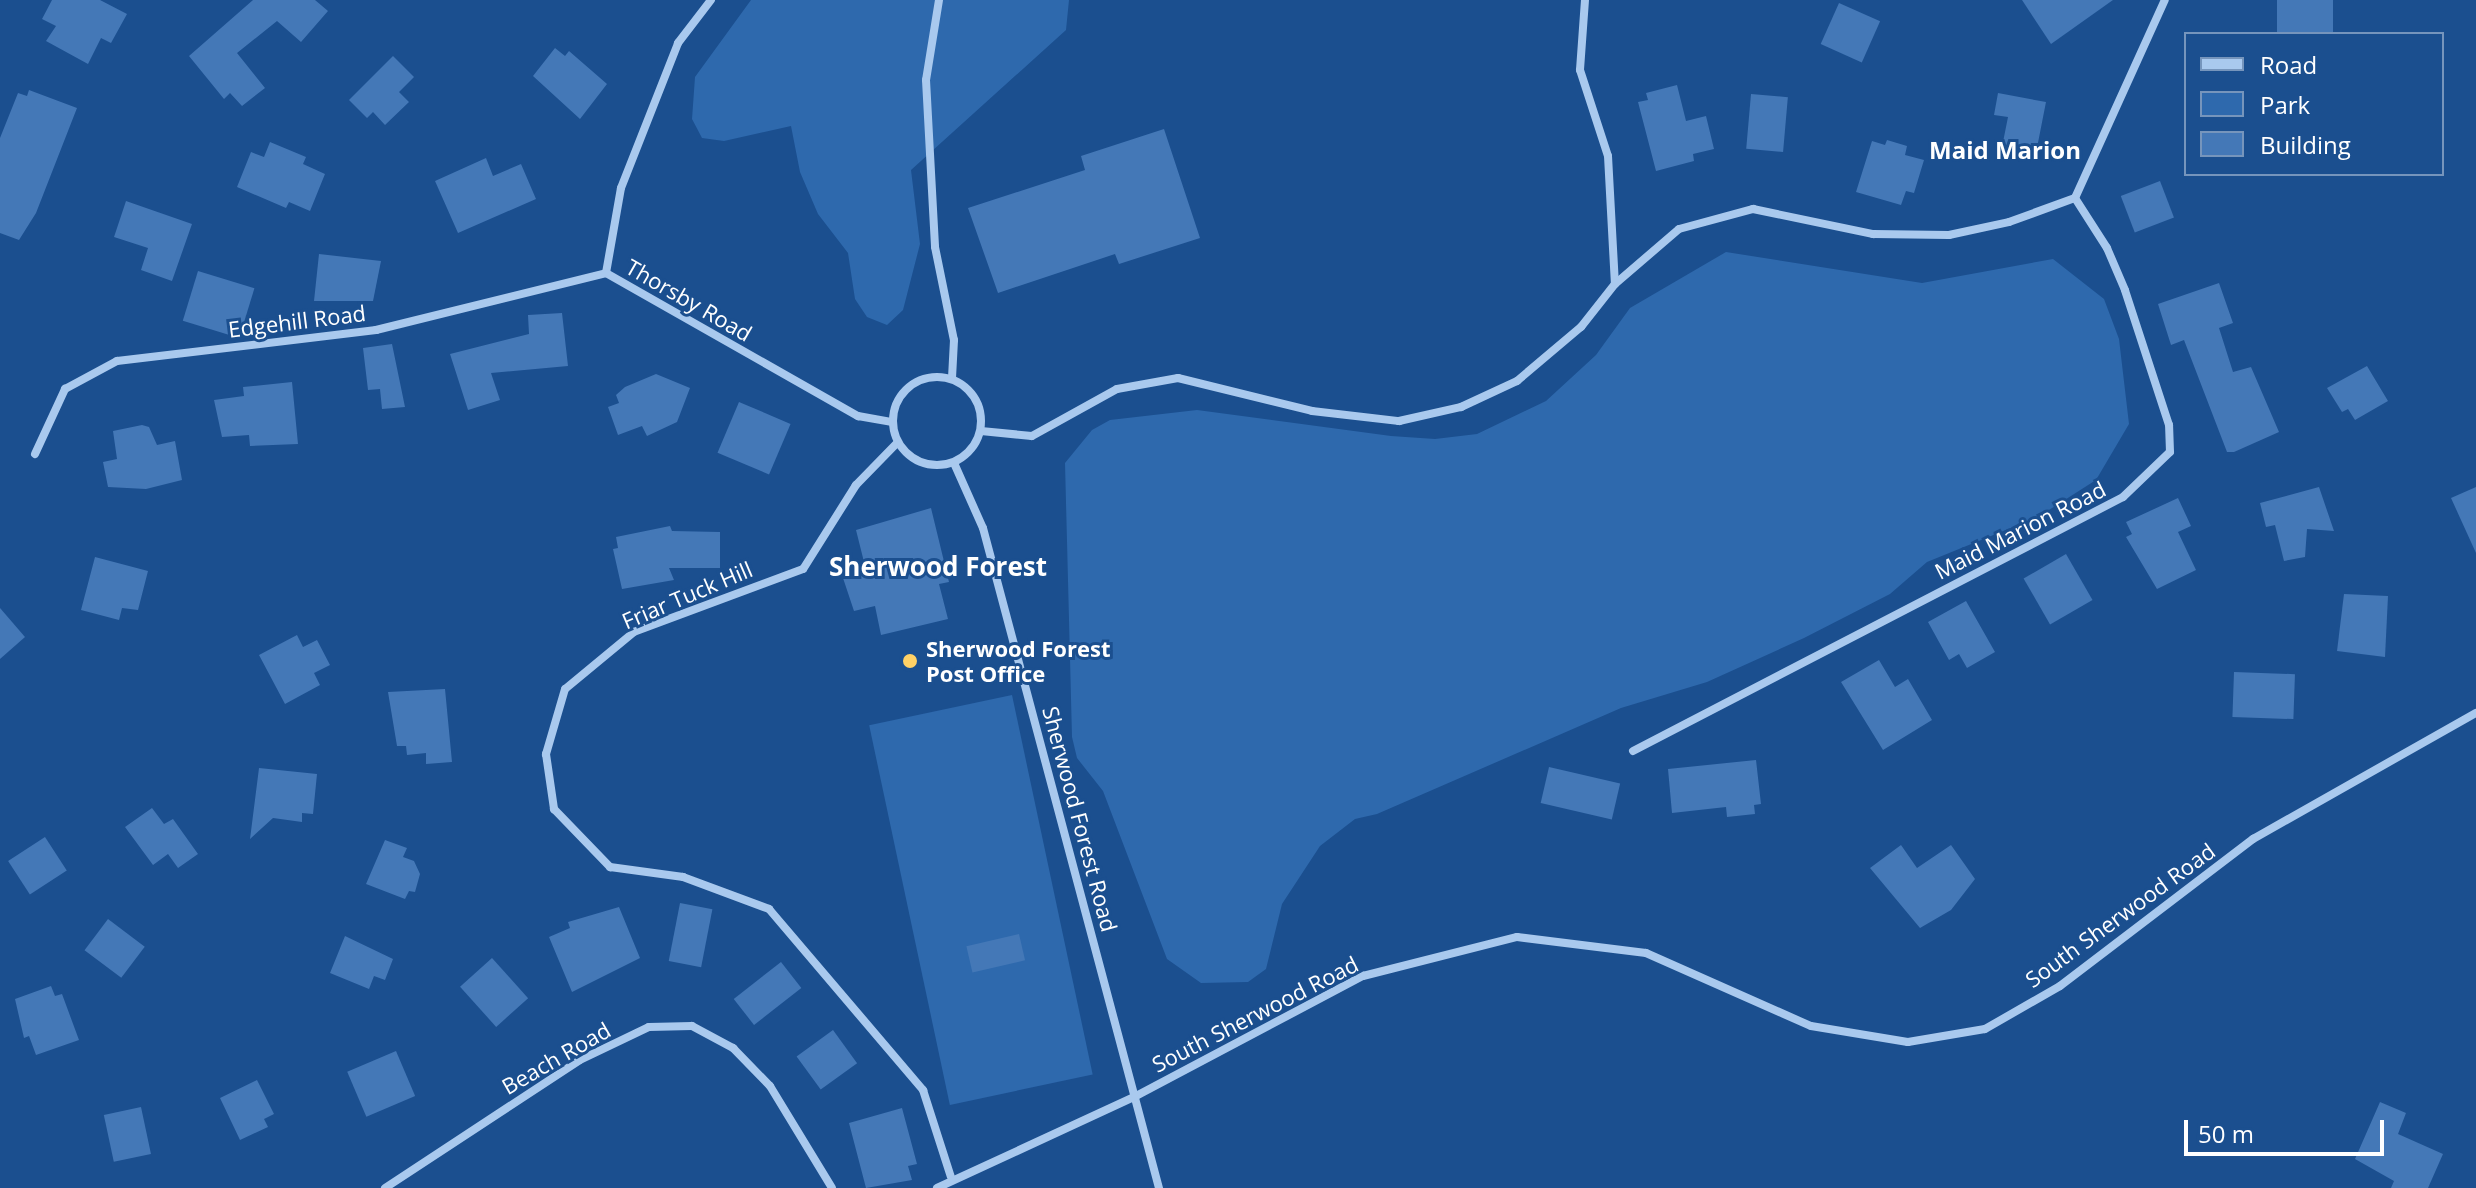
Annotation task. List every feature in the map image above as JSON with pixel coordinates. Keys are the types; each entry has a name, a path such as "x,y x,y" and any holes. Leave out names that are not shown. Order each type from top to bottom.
{"street":[{"name":"Thorsby Road","path":"711,0 678,43 627,174 606,273 858,416 892,422"},
{"path":"939,0 926,80 935,247 954,340 952,378"},
{"path":"1585,0 1580,70 1608,156 1615,284"},
{"path":"981,431 1032,436 1117,389 1178,378 1312,411 1399,421 1461,407 1517,381 1581,327 1615,284 1679,229 1753,209 1873,234 1949,235 2009,222 2075,198 2165,0"},
{"name":"Maid Marion Road","path":"1633,751 2123,497 2170,452 2169,425 2125,290 2107,248 2075,198"},
{"name":"Edgehill Road","path":"35,454 65,389 117,361 376,330 606,273"},
{"path":"930,376 952,378 970,390 980,410 981,431 971,451 954,463 932,466 912,459 897,443 892,422 896,401 910,384 930,376"},
{"name":"Friar Tuck Hill","path":"897,443 856,485 803,569 634,632 565,689 546,754 554,809 610,867 683,877 769,909 923,1090 951,1177"},
{"name":"Sherwood Forest Road","path":"954,463 983,528 1159,1188"},
{"name":"South Sherwood Road","path":"1136,1096 1363,976 1517,937 1646,953 1811,1026 1908,1042 1985,1029 2060,986 2253,839 2476,713"},
{"name":"Beach Road","path":"385,1188 580,1060 649,1027 692,1026 733,1048 770,1086 832,1188"},
{"path":"937,1188 951,1177 1136,1096"}],"green space":[{"path":"751,0 1069,0 1066,30 911,170 920,244 903,310 887,325 867,317 855,299 848,253 818,214 800,172 791,126 724,141 702,138 692,119 695,77"},
{"name":"Sherwood Forest","path":"1726,252 1922,283 2053,259 2104,299 2119,339 2129,424 2096,480 2038,517 1927,562 1890,594 1804,638 1707,682 1621,708 1377,814 1355,819 1320,846 1282,904 1266,969 1248,982 1201,983 1167,959 1103,791 1077,758 1072,737 1065,463 1092,430 1110,420 1197,410 1391,436 1435,439 1477,434 1546,401 1596,355 1630,308"},
{"path":"1012,695 1093,1075 950,1105 869,725"}],"building":[{"path":"52,0 100,0 127,14 111,43 101,38 88,64 46,41 56,26 42,19"},
{"path":"253,0 315,0 328,11 301,42 277,21 237,53 265,88 242,106 230,93 224,99 189,56"},
{"path":"2022,0 2113,0 2051,44"},
{"path":"2277,0 2333,0 2333,32 2277,32"},
{"path":"1839,3 1880,21 1862,62 1821,44"},
{"path":"555,48 565,56 569,51 607,84 580,119 533,76"},
{"path":"393,56 414,77 399,92 409,102 385,125 373,112 367,118 349,100"},
{"path":"1677,85 1686,121 1706,116 1714,149 1693,154 1694,161 1656,171 1638,102 1648,100 1646,93"},
{"path":"29,90 77,108 36,213 19,240 0,233 0,138 18,93 27,96"},
{"path":"1998,93 2046,102 2035,158 2001,152 2008,117 1994,115"},
{"path":"1751,94 1788,97 1783,152 1746,149"},
{"path":"1164,129 1200,238 1119,264 1115,254 998,293 968,208 1085,170 1081,156"},
{"path":"1887,140 1907,146 1905,155 1924,160 1914,193 1906,191 1901,205 1856,192 1872,141 1885,145"},
{"path":"270,142 306,157 303,164 325,174 310,211 289,202 286,208 237,187 251,152 264,157"},
{"path":"486,158 493,176 521,164 536,199 458,233 435,181"},
{"path":"2160,181 2174,217 2135,232 2121,196"},
{"path":"126,201 192,224 172,281 141,270 148,248 114,237"},
{"path":"319,254 381,261 373,301 314,301"},
{"path":"198,271 254,288 239,338 183,321"},
{"path":"2219,283 2233,323 2219,328 2233,372 2251,367 2279,432 2234,452 2227,452 2184,340 2171,345 2158,304"},
{"path":"562,313 568,366 491,373 500,400 468,410 450,354 529,334 528,315"},
{"path":"392,344 405,407 382,409 380,389 368,390 363,348"},
{"path":"2367,366 2388,401 2355,420 2348,409 2342,412 2327,388"},
{"path":"656,374 690,388 677,422 647,436 642,426 618,435 608,407 619,403 616,395 625,387"},
{"path":"292,382 298,444 250,446 249,435 222,437 214,400 244,396 243,387"},
{"path":"739,402 791,424 769,475 718,453"},
{"path":"142,425 149,427 157,445 175,441 182,480 146,489 108,487 103,462 117,459 113,431"},
{"path":"2319,487 2334,531 2307,529 2305,557 2284,561 2275,525 2266,527 2260,503"},
{"path":"2476,487 2476,553 2451,498"},
{"path":"2178,498 2191,526 2178,532 2196,570 2157,589 2126,537 2132,534 2126,522"},
{"path":"931,508 949,582 939,584 948,619 881,635 875,606 854,611 841,572 865,566 856,530"},
{"path":"670,526 672,531 720,532 720,568 669,568 674,580 622,589 613,549 618,548 616,537"},
{"path":"2066,554 2092,600 2050,624 2024,578"},
{"path":"95,557 148,571 138,610 122,608 119,620 81,610"},
{"path":"2344,594 2388,596 2385,657 2337,651"},
{"path":"1966,601 1995,652 1967,668 1959,654 1949,660 1928,622"},
{"path":"0,608 25,637 0,659"},
{"path":"297,635 303,647 317,640 330,665 314,673 320,685 285,704 259,655"},
{"path":"1879,660 1895,687 1908,679 1932,720 1883,750 1841,682"},
{"path":"2234,672 2295,674 2293,719 2232,717"},
{"path":"445,689 452,762 426,764 426,753 407,755 406,746 397,746 388,692"},
{"path":"1756,760 1761,804 1754,805 1755,814 1727,817 1726,807 1672,813 1668,769"},
{"path":"1549,767 1620,783 1612,819 1541,803"},
{"path":"259,768 317,774 313,814 302,813 302,822 273,818 250,839"},
{"path":"152,808 164,824 173,819 198,854 178,868 168,854 153,865 125,827"},
{"path":"45,837 67,871 30,895 8,861"},
{"path":"385,840 407,848 403,857 414,861 420,874 415,892 409,891 405,899 366,884"},
{"path":"1901,845 1917,868 1951,845 1975,879 1951,910 1920,928 1870,868"},
{"path":"680,903 712,909 701,967 669,961"},
{"path":"619,907 640,958 572,992 549,937 570,928 568,922"},
{"path":"108,919 145,947 121,978 85,950"},
{"path":"1019,934 1025,960 972,972 966,946"},
{"path":"345,936 393,959 385,980 374,976 369,989 330,973"},
{"path":"492,958 528,998 496,1027 460,987"},
{"path":"781,962 801,988 754,1025 734,999"},
{"path":"51,986 55,996 62,994 79,1040 36,1055 29,1036 24,1038 15,999"},
{"path":"833,1030 857,1063 821,1090 797,1056"},
{"path":"396,1051 415,1096 366,1117 347,1072"},
{"path":"257,1080 274,1114 264,1119 268,1127 240,1140 220,1098"},
{"path":"2380,1102 2406,1113 2398,1134 2443,1154 2428,1188 2391,1188 2394,1181 2355,1159"},
{"path":"141,1107 151,1154 114,1162 104,1115"},
{"path":"902,1108 917,1164 908,1166 912,1180 866,1188 849,1123"}],"place":[{"name":"Sherwood Forest Post Office","path":"910,661"}],"district":[{"name":"Maid Marion","path":"2005,150"},
{"name":"Sherwood Forest","path":"938,567"}]}
